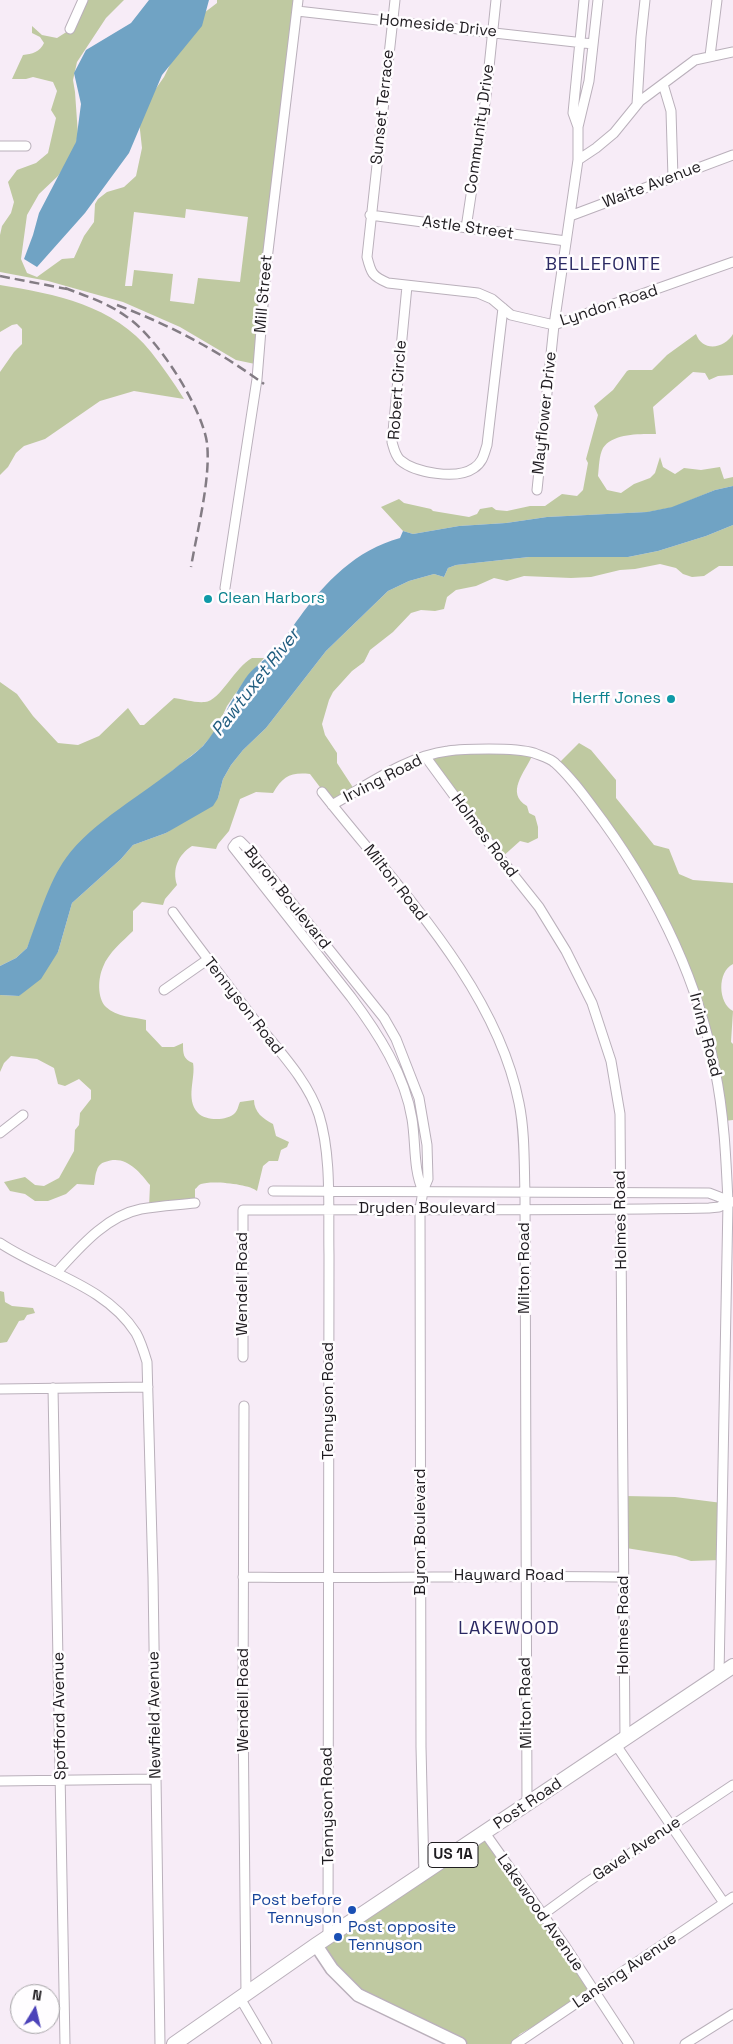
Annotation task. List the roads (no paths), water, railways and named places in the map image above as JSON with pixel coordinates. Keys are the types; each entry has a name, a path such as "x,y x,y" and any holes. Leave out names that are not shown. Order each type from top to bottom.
{"main road":[{"name":"Post Road","path":"174,2044 322,1941 733,1666"}],"street":[{"path":"70,29 83,0"},
{"name":"Mill Street","path":"225,588 256,379 266,268 298,0"},
{"name":"Sunset Terrace","path":"370,215 395,0"},
{"name":"Community Drive","path":"466,228 479,145 496,0"},
{"name":"Mayflower Drive","path":"578,127 573,113 578,42 584,0"},
{"name":"Mayflower Drive","path":"537,490 554,325 578,160 578,127 589,81 598,0"},
{"path":"637,104 641,37 646,0"},
{"path":"710,56 717,0"},
{"name":"Homeside Drive","path":"296,10 593,44"},
{"path":"578,160 614,133 637,104 695,60 733,52"},
{"path":"663,84 671,111 673,178"},
{"path":"0,146 26,146"},
{"name":"Waite Avenue","path":"570,216 733,155"},
{"name":"Astle Street","path":"370,215 566,241"},
{"name":"Lyndon Road","path":"370,215 367,256 370,269 375,277 388,283 407,286 478,292 492,299 511,315 554,325 733,262"},
{"name":"Robert Circle","path":"407,286 392,442 395,453 400,460 423,470 450,475 473,469 482,461 487,445 503,308"},
{"name":"Irving Road","path":"332,805 405,765 425,756 447,751 505,749 533,753 554,761 582,793 623,850 655,902 684,962 704,1022 716,1071 731,1202 719,1675"},
{"name":"Holmes Road","path":"425,756 500,858 539,907 566,951 592,1003 611,1061 620,1114 624,1577 621,1742"},
{"name":"Milton Road","path":"322,792 384,868 476,992 510,1068 520,1103 524,1140 525,1194 527,1804"},
{"name":"Byron Boulevard","path":"423,1191 418,1179 412,1119 402,1084 387,1054 370,1023 232,847 236,842 240,841 252,853 384,1018 399,1048 419,1098 427,1145 428,1179 423,1191 420,1209 422,1284 420,1332 421,1747 424,1874"},
{"name":"Tennyson Road","path":"173,912 207,960 297,1073 319,1113 324,1134 328,1192 330,1434 322,1941"},
{"path":"164,990 207,960"},
{"path":"334,976 344,969"},
{"path":"387,1054 399,1048"},
{"path":"0,1133 23,1114"},
{"name":"Dryden Boulevard","path":"273,1191 423,1191 525,1194 709,1193 731,1202"},
{"name":"Dryden Boulevard","path":"243,1210 621,1210 709,1208 719,1207 731,1202"},
{"path":"57,1272 92,1236 122,1215 140,1209 195,1203"},
{"name":"Wendell Road","path":"243,1210 243,1357"},
{"name":"Newfield Avenue","path":"0,1243 57,1272 100,1297 116,1309 137,1335 147,1362 153,1577 160,2044"},
{"path":"0,1389 148,1387"},
{"name":"Spofford Avenue","path":"53,1388 62,1779 62,1933 65,2044"},
{"name":"Wendell Road","path":"243,1996 244,1406"},
{"name":"Hayward Road","path":"244,1577 328,1578 525,1575 624,1577"},
{"path":"621,1742 672,1826 724,1903"},
{"path":"0,1781 155,1779"},
{"name":"Gavel Avenue","path":"542,1915 586,1883 733,1785"},
{"name":"Lakewood Avenue","path":"485,1833 629,2044"},
{"name":"Lansing Avenue","path":"516,2044 733,1897"},
{"path":"322,1941 332,1969 358,1995 460,2044"},
{"path":"243,1996 267,2044"},
{"path":"685,2044 733,2014"}],"water":[{"path":"149,0 209,0 202,26 162,75 129,153 85,213 37,267 24,259 39,213 76,142 81,104 74,73 86,50 131,23"},
{"name":"Pawtuxet River","path":"733,486 733,525 706,536 658,551 628,557 529,557 456,565 448,568 444,577 434,574 409,581 388,591 326,651 266,728 243,750 223,779 218,798 213,806 166,833 133,845 121,859 72,903 58,952 41,979 19,996 0,995 0,966 16,958 27,948 54,878 66,858 104,820 203,746 215,731 248,675 275,651 309,605 331,580 356,559 369,550 400,538 403,531 413,534 459,526 506,523 547,517 647,512 672,507 715,490"}],"railway":[{"path":"0,276 72,290"},
{"path":"65,288 97,300 127,317 139,327 164,356 197,411 207,443 208,457 203,505 191,567"},
{"path":"117,305 156,321 193,340 230,361 264,384"}],"place":[{"name":"Clean Harbors","path":"208,599"},
{"name":"Herff Jones","path":"671,699"},
{"name":"Post before Tennyson","path":"352,1910"},
{"name":"Post opposite Tennyson","path":"338,1937"}],"district":[{"name":"BELLEFONTE","path":"603,265"},
{"name":"LAKEWOOD","path":"509,1629"}]}
